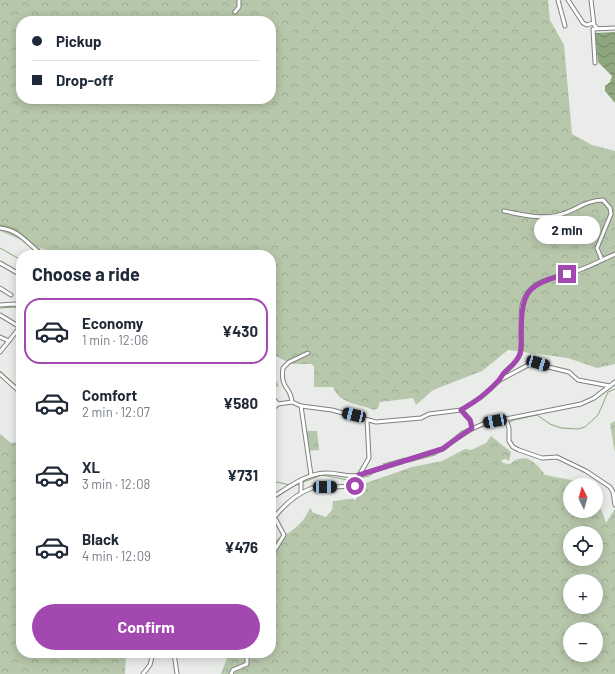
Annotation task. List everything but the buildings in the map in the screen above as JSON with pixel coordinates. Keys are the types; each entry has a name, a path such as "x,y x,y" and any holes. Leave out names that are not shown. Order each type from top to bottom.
{"street":[{"path":"235,12 239,7 239,0"},
{"path":"558,0 565,26"},
{"path":"568,0 583,23 587,25 593,23"},
{"path":"591,0 593,23 597,28"},
{"path":"595,63 593,29 615,28"},
{"path":"504,211 541,217 554,216 563,214 583,204 603,200 610,208 610,214 597,248 602,260"},
{"path":"0,228 21,235 38,250"},
{"path":"500,380 504,372 514,366 522,347 522,307 524,297 538,283 582,269 615,254"},
{"path":"0,263 16,272"},
{"path":"0,288 11,295"},
{"path":"0,305 16,305"},
{"path":"0,315 16,325"},
{"path":"0,352 16,332"},
{"path":"0,336 8,341"},
{"path":"292,402 290,392 283,385 283,368 289,362 308,353"},
{"path":"276,402 278,404 292,402 301,406 332,410 376,422 421,418 429,414 461,410 480,398 500,380 529,363 538,363 569,372 578,380 610,386"},
{"path":"0,374 16,388"},
{"path":"276,495 311,475 324,473 358,477 442,449 472,428 484,423 507,422 580,404 594,398 615,382"},
{"path":"301,406 311,475"},
{"path":"461,410 470,420 472,428"},
{"path":"276,514 301,492 312,488 353,486 369,458 367,420"},
{"path":"507,422 509,441 513,447 542,458 557,457 586,471 610,487 613,492 615,505"},
{"path":"301,482 301,492"},
{"path":"276,520 284,535 276,548"},
{"path":"142,674 150,665 152,658"},
{"path":"175,658 177,674"},
{"path":"231,674 233,670 247,664 246,658"}],"green space":[{"path":"0,0 548,0 550,20 564,45 572,134 592,145 615,151 615,364 597,368 568,358 508,350 482,371 433,390 416,405 413,398 380,402 378,408 374,410 350,403 340,397 333,387 314,387 314,366 311,364 291,364 276,356 276,250 45,250 0,231"},
{"path":"276,381 279,386 276,388"},
{"path":"615,421 615,453 610,424"},
{"path":"306,431 317,431 319,450 308,451"},
{"path":"0,434 11,443 16,442 16,658 126,658 125,674 0,674"},
{"path":"491,436 511,452 509,461 506,459 501,460 503,463 510,464 521,459 530,460 538,466 545,475 563,479 563,518 603,518 603,514 606,523 615,509 615,674 221,674 227,658 276,658 276,539 296,527 304,519 311,508 312,512 326,517 332,510 333,501 348,499 356,500 360,488 358,485 359,484 363,484 412,467 442,461 465,449 471,450 486,443"}],"water":[{"path":"615,32 615,103 605,91 605,86 610,82 612,76 598,62 595,33"}],"waterway":[{"path":"0,225 8,226 14,229 40,250"},
{"path":"0,248 16,257"},
{"path":"0,308 16,308"},
{"path":"0,371 16,385"},
{"path":"409,462 435,455 477,428 492,424 502,426 514,420 537,415 550,424 561,428 578,429 585,427 598,415 608,392 615,389"},
{"path":"383,464 406,459"},
{"path":"359,478 369,476 375,472"},
{"path":"293,486 322,475 348,480 356,479"},
{"path":"276,482 290,485"}],"route":[{"path":"355,486 359,475 442,449 472,428 470,420 461,410 480,398 500,380 504,372 514,366 519,356 522,347 522,307 524,297 538,283 567,274"}]}
